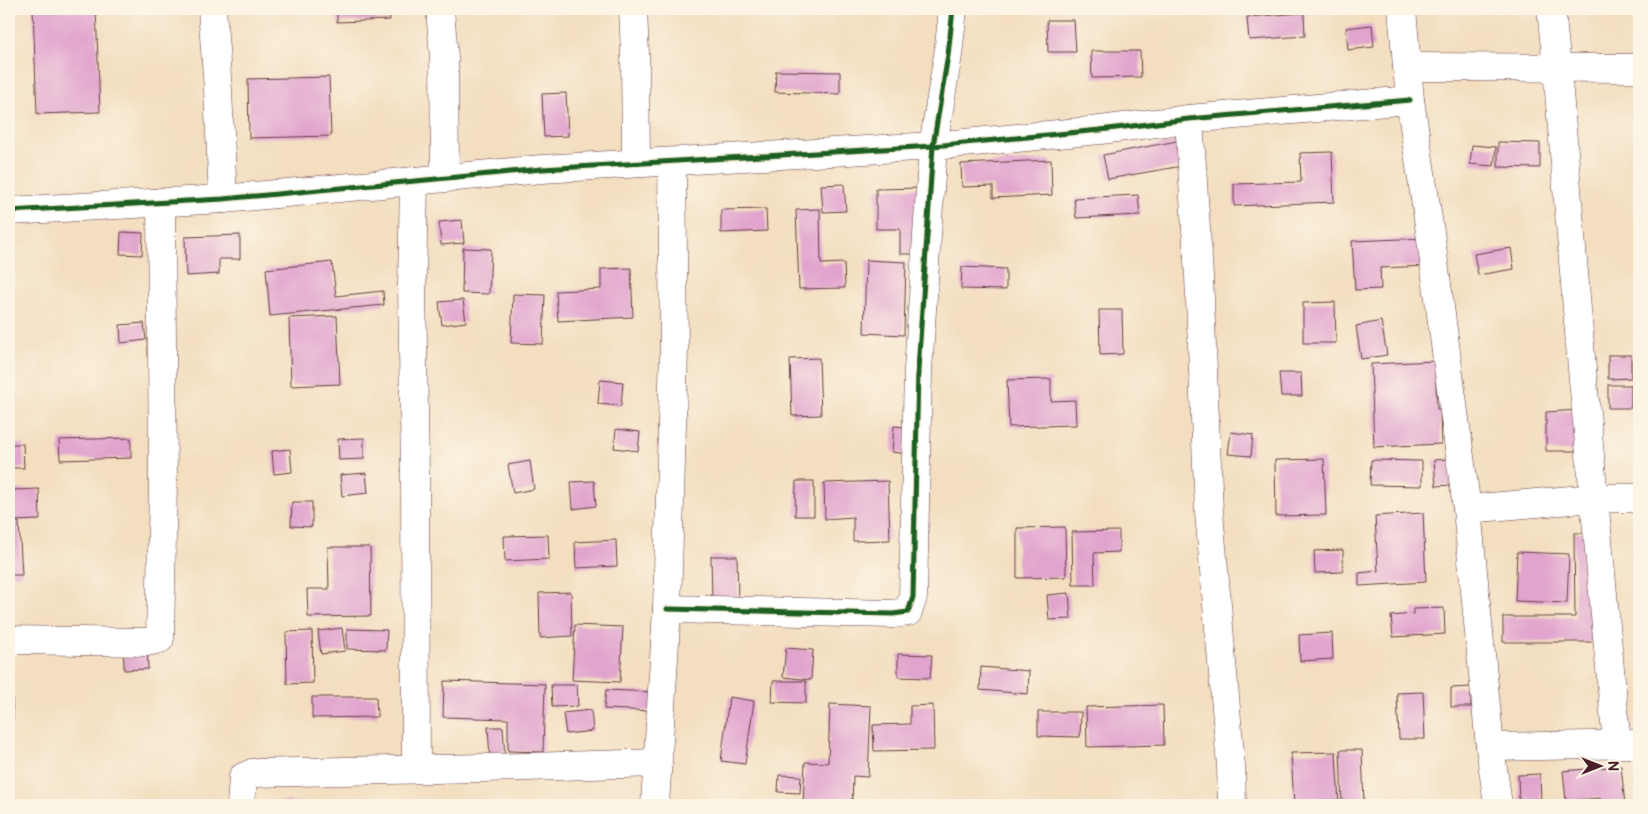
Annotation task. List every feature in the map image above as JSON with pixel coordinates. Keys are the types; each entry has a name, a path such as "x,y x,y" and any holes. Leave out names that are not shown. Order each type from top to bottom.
{"street":[{"path":"212,9 223,199"},
{"path":"440,9 444,58 445,177"},
{"path":"632,9 635,54 636,163"},
{"path":"667,609 893,614 908,612 913,597 918,370 933,146 948,55 953,9"},
{"path":"1402,9 1410,100 1430,232 1467,509 1490,747 1498,805"},
{"path":"1490,747 1628,744 1594,498 1551,9"},
{"path":"1407,67 1639,68"},
{"path":"9,211 223,199 445,177 636,163 933,146 1100,130 1189,119 1410,100"},
{"path":"1189,119 1200,286 1210,512 1231,766 1232,805"},
{"path":"655,805 667,609 674,349 672,162"},
{"path":"414,181 412,286 416,769"},
{"path":"9,640 148,642 160,639 163,484 161,202"},
{"path":"1467,509 1594,498 1639,498"},
{"path":"241,805 243,777 252,773 527,768 658,763"}],"building":[{"path":"33,9 96,9 100,112 37,114"},
{"path":"337,9 389,9 390,20 337,22"},
{"path":"1304,13 1305,36 1249,40 1247,17"},
{"path":"1047,20 1074,20 1076,52 1048,52"},
{"path":"1372,25 1374,47 1348,50 1346,28"},
{"path":"1091,51 1140,51 1141,77 1092,78"},
{"path":"776,71 840,72 840,94 775,92"},
{"path":"329,77 331,136 249,138 248,79"},
{"path":"566,93 568,136 544,137 542,94"},
{"path":"1177,141 1182,166 1108,179 1103,155"},
{"path":"1498,142 1540,143 1540,168 1498,167"},
{"path":"1472,145 1496,147 1494,166 1470,164"},
{"path":"1332,152 1334,202 1234,206 1234,184 1301,182 1300,153"},
{"path":"1051,160 1052,195 993,198 993,186 962,187 961,164"},
{"path":"844,184 846,211 823,212 821,185"},
{"path":"923,188 924,254 900,254 900,229 876,229 876,189"},
{"path":"1138,195 1140,215 1076,218 1074,198"},
{"path":"766,209 767,231 721,233 721,210"},
{"path":"820,209 821,264 844,263 845,288 799,289 796,210"},
{"path":"462,220 464,243 441,245 439,222"},
{"path":"121,232 143,233 142,255 120,254"},
{"path":"240,235 240,259 219,259 219,274 186,276 185,237"},
{"path":"1426,238 1427,266 1380,268 1381,289 1355,290 1352,241"},
{"path":"463,248 491,249 489,294 462,293"},
{"path":"1511,248 1514,269 1478,275 1474,254"},
{"path":"866,260 906,262 904,335 864,333"},
{"path":"332,262 336,296 383,291 384,305 270,316 266,269"},
{"path":"962,267 1006,269 1006,290 961,289"},
{"path":"631,268 633,317 558,321 556,291 601,289 601,269"},
{"path":"513,294 545,295 543,344 511,343"},
{"path":"463,300 466,322 442,325 439,302"},
{"path":"1335,302 1336,343 1303,343 1303,303"},
{"path":"1099,310 1122,310 1123,354 1100,355"},
{"path":"337,316 340,384 291,386 289,318"},
{"path":"1381,321 1387,355 1361,359 1356,326"},
{"path":"144,323 146,340 121,343 120,325"},
{"path":"1608,355 1631,355 1631,378 1608,379"},
{"path":"819,358 821,415 792,416 790,359"},
{"path":"1435,361 1437,409 1440,409 1441,444 1374,447 1371,364"},
{"path":"1279,373 1301,373 1302,396 1281,396"},
{"path":"1051,379 1051,401 1075,400 1076,425 1009,427 1007,380"},
{"path":"600,380 623,382 621,406 598,404"},
{"path":"1608,385 1631,385 1631,408 1608,408"},
{"path":"1579,410 1579,451 1546,451 1546,412"},
{"path":"894,426 917,428 914,455 892,452"},
{"path":"616,429 640,432 638,451 614,448"},
{"path":"1231,432 1253,435 1251,456 1228,454"},
{"path":"131,438 131,458 60,460 59,440"},
{"path":"364,438 364,459 339,460 338,439"},
{"path":"9,444 23,444 24,468 9,468"},
{"path":"290,449 292,472 274,474 272,451"},
{"path":"1324,459 1326,515 1276,516 1275,460"},
{"path":"1450,459 1452,485 1436,486 1434,460"},
{"path":"1371,460 1422,461 1422,486 1370,485"},
{"path":"530,461 534,489 513,493 508,465"},
{"path":"366,473 368,493 342,496 340,475"},
{"path":"594,481 596,506 573,509 571,482"},
{"path":"796,481 814,481 814,516 795,516"},
{"path":"888,481 890,540 853,541 853,517 825,519 824,483"},
{"path":"39,489 40,520 14,521 13,490"},
{"path":"292,502 312,502 312,527 291,526"},
{"path":"1423,513 1426,582 1359,586 1359,573 1378,571 1375,516"},
{"path":"9,522 19,522 22,575 9,575"},
{"path":"1065,527 1066,577 1017,578 1017,528"},
{"path":"1119,531 1119,552 1094,553 1095,585 1073,585 1072,532"},
{"path":"1574,533 1599,533 1601,642 1503,642 1503,617 1575,617"},
{"path":"548,535 549,559 505,561 504,536"},
{"path":"616,540 617,566 576,568 575,542"},
{"path":"328,547 370,547 371,616 308,617 307,589 329,589"},
{"path":"1343,550 1343,572 1315,573 1314,551"},
{"path":"1517,552 1569,554 1567,603 1515,601"},
{"path":"711,556 737,556 738,602 712,602"},
{"path":"571,592 572,636 540,638 539,593"},
{"path":"1069,593 1071,619 1049,620 1047,595"},
{"path":"1444,608 1445,634 1393,637 1391,616 1413,614 1413,609"},
{"path":"575,625 623,627 620,682 572,680"},
{"path":"342,628 345,651 321,654 318,631"},
{"path":"347,629 387,630 386,650 347,649"},
{"path":"312,631 313,683 287,684 286,632"},
{"path":"1332,633 1333,659 1300,661 1299,635"},
{"path":"147,635 148,669 124,670 123,636"},
{"path":"786,648 813,650 811,680 783,677"},
{"path":"898,654 932,655 930,678 898,677"},
{"path":"981,667 1029,671 1028,694 980,690"},
{"path":"444,681 545,684 543,752 508,751 508,719 443,717"},
{"path":"773,681 806,681 806,703 772,702"},
{"path":"551,685 577,685 578,706 552,707"},
{"path":"1471,687 1471,707 1451,707 1451,688"},
{"path":"606,690 654,692 654,711 604,709"},
{"path":"1423,692 1425,739 1399,739 1397,693"},
{"path":"9,696 12,696 13,721 9,721"},
{"path":"312,697 376,697 377,717 312,718"},
{"path":"729,697 754,701 745,764 721,761"},
{"path":"830,704 871,706 868,777 853,776 852,805 803,804 805,762 828,763"},
{"path":"933,705 934,750 874,751 873,725 910,724 910,706"},
{"path":"1163,705 1164,745 1087,747 1086,707"},
{"path":"591,710 593,731 566,734 563,713"},
{"path":"1038,712 1081,712 1080,737 1038,736"},
{"path":"488,727 503,727 505,759 490,759"},
{"path":"1340,750 1362,750 1364,805 1342,805"},
{"path":"1336,752 1339,805 1294,805 1291,753"},
{"path":"1621,766 1625,805 1601,805 1600,798 1566,801 1563,771"},
{"path":"1540,774 1541,805 1519,805 1518,775"},
{"path":"779,775 801,776 800,793 778,792"},
{"path":"280,801 305,803 305,805 280,805"}],"cycle path":[{"path":"667,609 893,614 908,612 913,597 918,370 933,146 948,55 953,9"},
{"path":"9,211 223,199 542,169 933,146 1100,130 1189,119 1410,100"}]}
